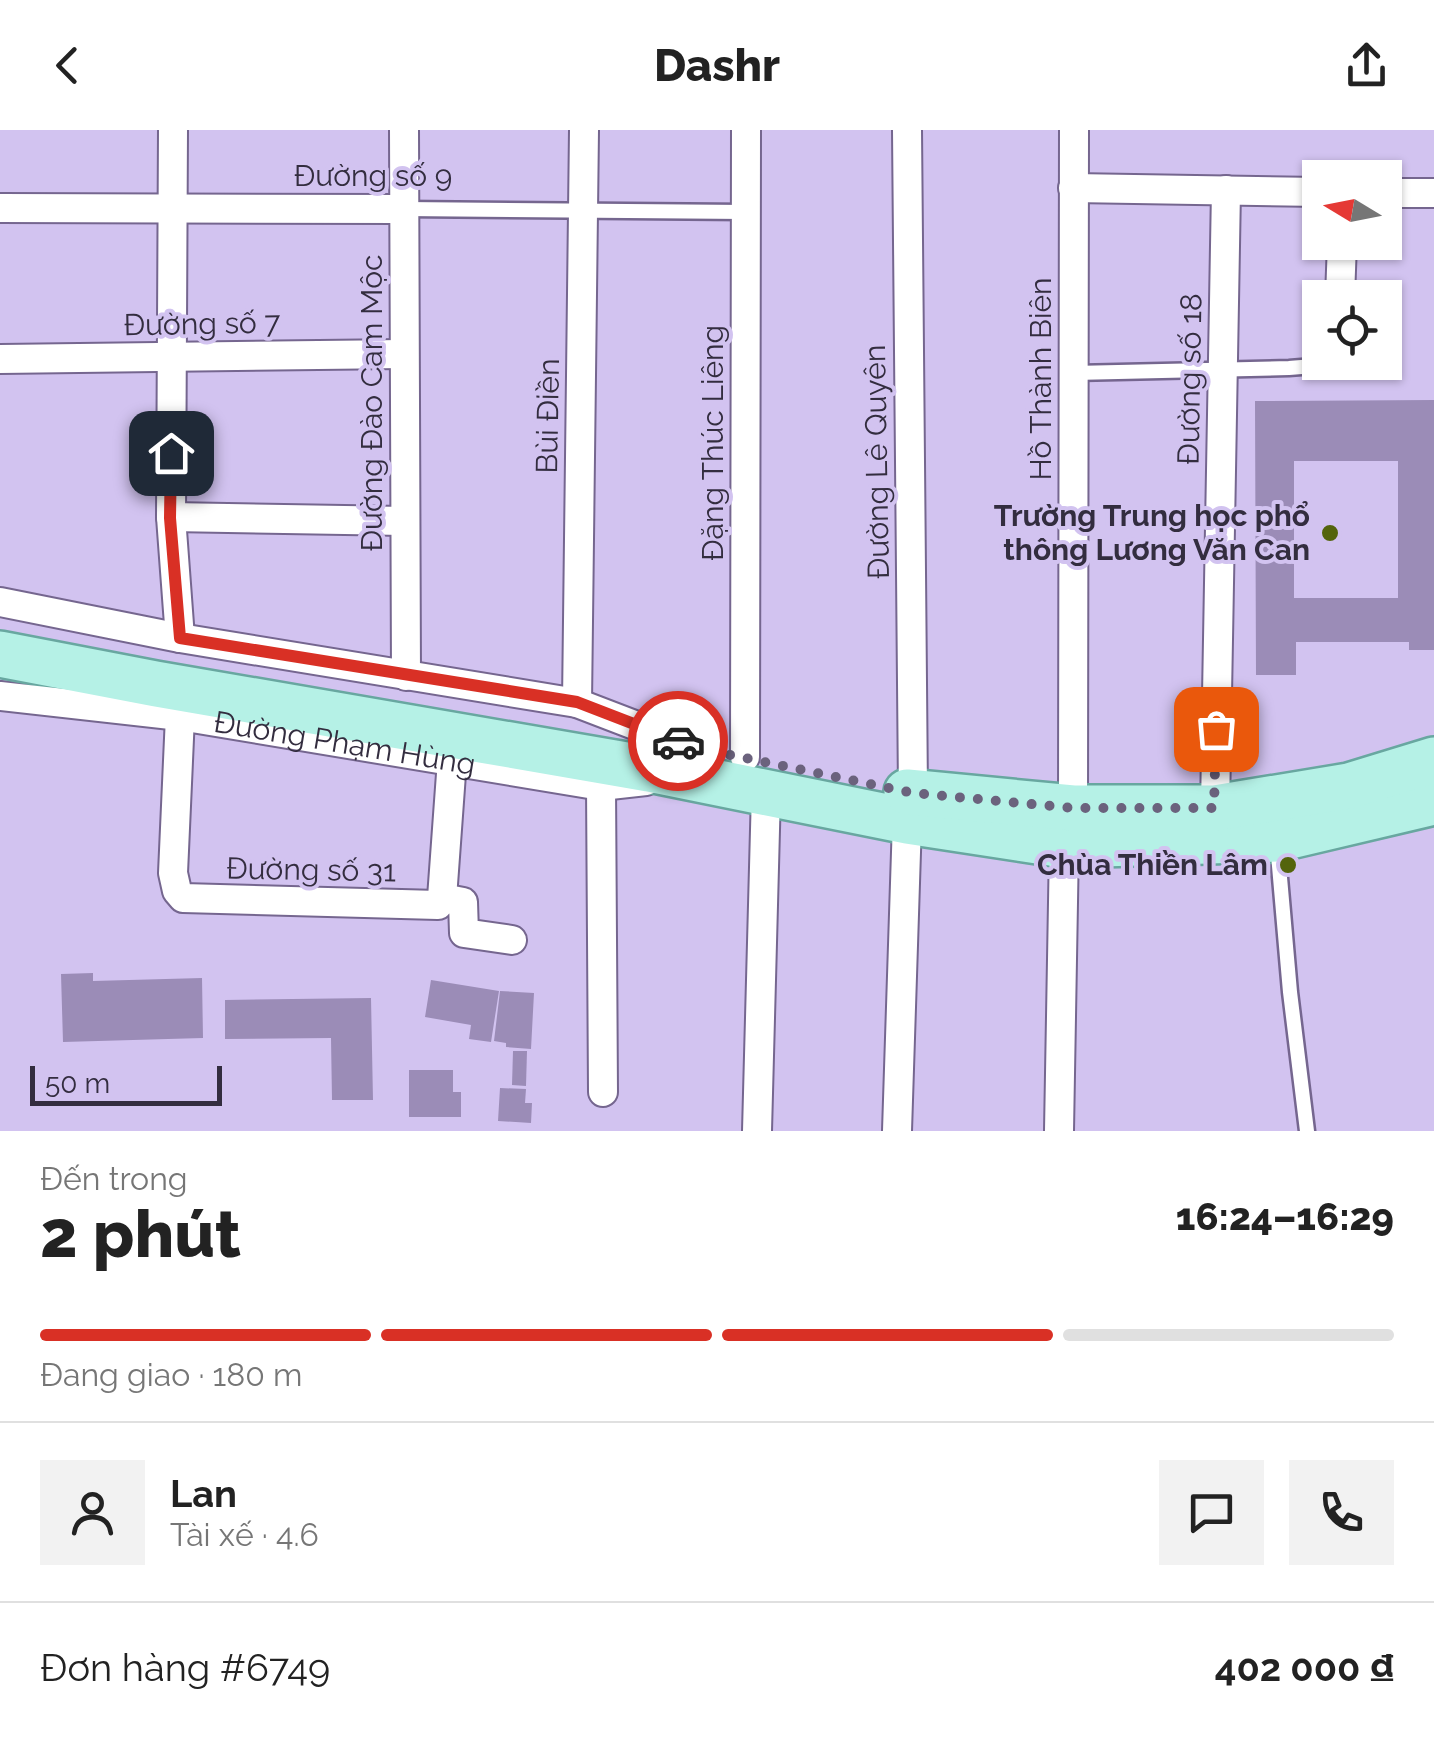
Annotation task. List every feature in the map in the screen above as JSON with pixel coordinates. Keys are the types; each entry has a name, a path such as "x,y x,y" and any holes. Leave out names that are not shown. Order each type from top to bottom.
{"main road":[{"path":"0,630 672,759"},
{"path":"0,654 156,684 672,759"},
{"name":"Đường Phạm Hùng","path":"672,759 910,807 1068,826 1277,839 1434,802"},
{"name":"Đường Phạm Hùng","path":"1068,826 1349,786 1434,760"}],"street":[{"path":"173,130 170,518 180,638"},
{"name":"Đường Đào Cam Mộc","path":"404,130 406,676"},
{"name":"Bùi Điền","path":"577,702 584,130"},
{"name":"Đặng Thúc Liêng","path":"746,130 758,1131"},
{"name":"Đường Lê Quyên","path":"897,1131 910,807 906,130"},
{"name":"Hồ Thành Biên","path":"1059,1131 1068,826 1074,130"},
{"path":"1073,188 1302,192"},
{"name":"Đường số 18","path":"1214,808 1226,190"},
{"path":"1402,193 1434,194"},
{"name":"Đường số 9","path":"0,208 404,208"},
{"name":"Đường số 7","path":"0,359 404,354"},
{"path":"170,518 405,521"},
{"name":"Đường Phạm Hùng","path":"0,602 180,638 577,702 672,759"},
{"name":"Đường Phạm Hùng","path":"0,696 180,716 601,786 672,759"},
{"name":"Đường số 31","path":"180,716 174,873 177,891 184,898 438,905 442,898"},
{"path":"452,760 442,898 463,902 464,933 512,940"},
{"path":"601,786 604,1092"}],"lane":[{"name":"Đường số 9","path":"404,208 746,212"},
{"path":"1074,373 1302,367"},
{"path":"1277,839 1307,1131"}],"building":[{"path":"1434,400 1434,650 1409,650 1409,642 1296,642 1296,675 1256,675 1255,401","holes":["1294,461 1398,461 1398,598 1294,598"]},
{"path":"93,973 93,981 202,978 203,1038 63,1042 61,974"},
{"path":"431,980 499,991 491,1042 469,1039 471,1025 425,1017"},
{"path":"500,991 534,993 531,1049 506,1047 506,1043 494,1041"},
{"path":"371,998 373,1100 332,1100 331,1038 225,1039 225,1000"},
{"path":"513,1051 527,1051 526,1086 512,1085"},
{"path":"409,1070 453,1070 453,1092 461,1092 461,1117 409,1117"},
{"path":"500,1088 526,1089 525,1103 532,1103 531,1123 498,1121"}],"way so far":[{"path":"678,741 913,793 1073,808 1214,808 1216,729"}],"place":[{"name":"Trường Trung học phổ thông Lương Văn Can","path":"1330,533"},
{"name":"Chùa Thiền Lâm","path":"1288,865"}],"route":[{"path":"171,453 170,518 180,638 577,702 678,741"}]}
